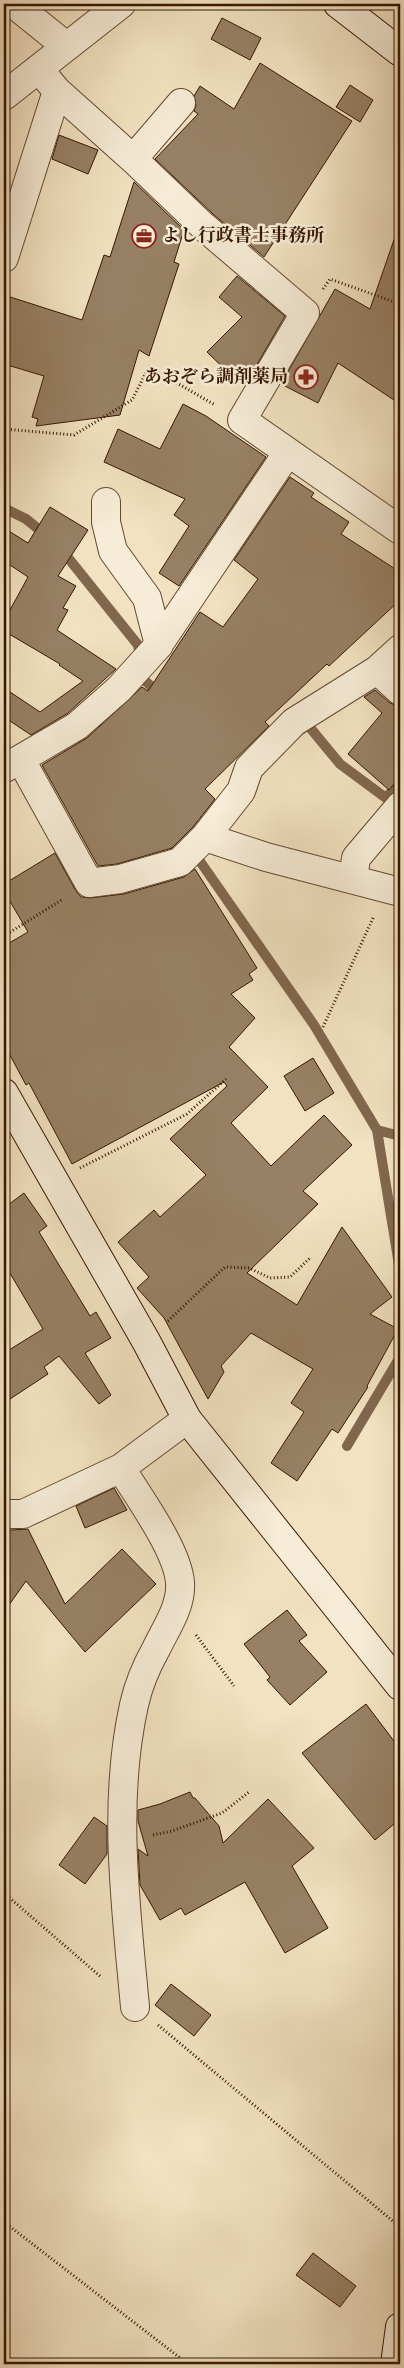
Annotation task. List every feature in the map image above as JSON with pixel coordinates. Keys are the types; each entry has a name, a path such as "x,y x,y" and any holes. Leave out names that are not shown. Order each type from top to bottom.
{"street":[{"path":"14,4 66,46"},
{"path":"4,96 122,4"},
{"path":"338,4 400,52"},
{"path":"39,69 57,91 203,226 305,313 242,420 400,530"},
{"path":"4,258 57,91"},
{"path":"133,160 181,103"},
{"path":"288,452 158,646 124,683 77,726 12,764 89,883 120,879 180,862 205,837 241,792 249,768 294,722 377,670 400,649"},
{"path":"106,502 106,522 113,551 147,598 158,646"},
{"path":"377,670 400,691"},
{"path":"353,879 356,858 400,806"},
{"path":"205,837 266,857 393,890"},
{"path":"4,1093 53,1182 146,1342 187,1419 400,1686"},
{"path":"4,1514 23,1514 121,1468 187,1419"},
{"path":"121,1468 174,1557 180,1583 177,1608 154,1651 134,1704 126,1757 121,1841 135,2007"},
{"path":"394,2364 400,2327"}],"path":[{"path":"305,313 330,279 400,304"},
{"path":"4,429 74,435 132,400 149,367 242,420"},
{"path":"4,936 89,883"},
{"path":"323,1027 393,890"},
{"path":"53,1182 187,1114 226,1079"},
{"path":"146,1342 225,1267 249,1268 270,1278 290,1277 310,1258"},
{"path":"177,1608 234,1686"},
{"path":"121,1841 172,1831 222,1813 249,1792"},
{"path":"4,1892 135,2007 400,2227"},
{"path":"4,2222 188,2364"}],"building":[{"path":"222,18 261,38 250,60 211,39"},
{"path":"260,63 352,121 264,257 213,214 155,159 198,114 194,111 196,105 194,96 200,86 234,109"},
{"path":"350,85 373,100 360,122 336,107"},
{"path":"59,135 98,150 88,174 52,159"},
{"path":"134,182 184,230 174,262 179,264 149,356 139,350 120,415 36,426 38,419 32,417 44,376 4,364 4,295 82,320 104,255 110,257"},
{"path":"396,234 400,234 400,404 338,363 318,403 281,384 335,289 370,309"},
{"path":"237,276 285,316 248,380 239,371 235,379 207,352 242,317 219,297"},
{"path":"183,404 206,416 266,457 179,586 159,573 189,526 174,515 185,499 104,462 118,429 160,449"},
{"path":"290,477 314,493 311,497 349,522 341,534 400,572 400,600 265,722 269,726 205,789 215,799 193,827 172,848 117,864 98,866 42,765 87,738 142,687 148,691 200,612 223,627 258,579 234,560"},
{"path":"50,507 88,530 58,576 76,586 63,608 68,610 57,630 116,669 68,713 31,735 4,717 4,688 40,712 83,681 60,664 4,631 4,621 28,577 4,561 4,528 28,543"},
{"path":"375,690 390,703 400,706 400,777 389,790 348,754 382,713 364,697"},
{"path":"55,853 81,897 90,898 124,894 184,877 195,869 257,968 249,974 253,980 231,994 255,1018 229,1047 268,1087 231,1123 271,1166 324,1115 352,1145 303,1191 318,1204 247,1273 297,1305 342,1227 392,1297 370,1314 398,1329 368,1387 338,1433 332,1429 297,1481 271,1463 304,1412 291,1403 313,1369 251,1333 221,1366 224,1372 208,1399 164,1318 137,1288 149,1277 118,1242 154,1210 160,1217 206,1175 170,1139 227,1086 224,1082 72,1164 29,1083 26,1085 4,1044 4,946 28,932 4,891 4,884"},
{"path":"313,1058 334,1093 305,1111 284,1076"},
{"path":"24,1193 47,1226 39,1232 90,1316 96,1312 111,1338 85,1353 111,1395 99,1404 59,1356 44,1367 48,1374 4,1403 4,1353 43,1329 4,1263 4,1208"},
{"path":"114,1488 127,1510 85,1528 76,1506"},
{"path":"28,1529 65,1604 122,1549 156,1584 85,1652 26,1581 4,1612 4,1533 11,1530"},
{"path":"287,1610 307,1635 299,1641 327,1672 290,1705 267,1680 270,1677 244,1644"},
{"path":"366,1704 400,1749 400,1819 375,1840 302,1753"},
{"path":"190,1792 193,1798 219,1826 223,1843 268,1799 314,1848 292,1866 328,1928 285,1953 245,1882 185,1915 181,1908 160,1920 140,1885 138,1849 148,1856 138,1821 138,1810 160,1804"},
{"path":"94,1817 107,1826 107,1854 85,1884 59,1865"},
{"path":"171,1984 211,2015 194,2036 155,2005"},
{"path":"313,2253 356,2286 340,2307 296,2275"}],"waterway":[{"path":"4,508 26,519 47,536"},
{"path":"61,549 138,645 144,680 160,694"},
{"path":"301,730 307,724 340,764 386,798 400,782"},
{"path":"197,857 314,1025 377,1130 400,1271"},
{"path":"377,1130 400,1136"},
{"path":"347,1446 400,1357"}],"place":[{"name":"よし行政書士事務所","path":"144,236"},
{"name":"あおぞら調剤薬局","path":"306,377"}]}
